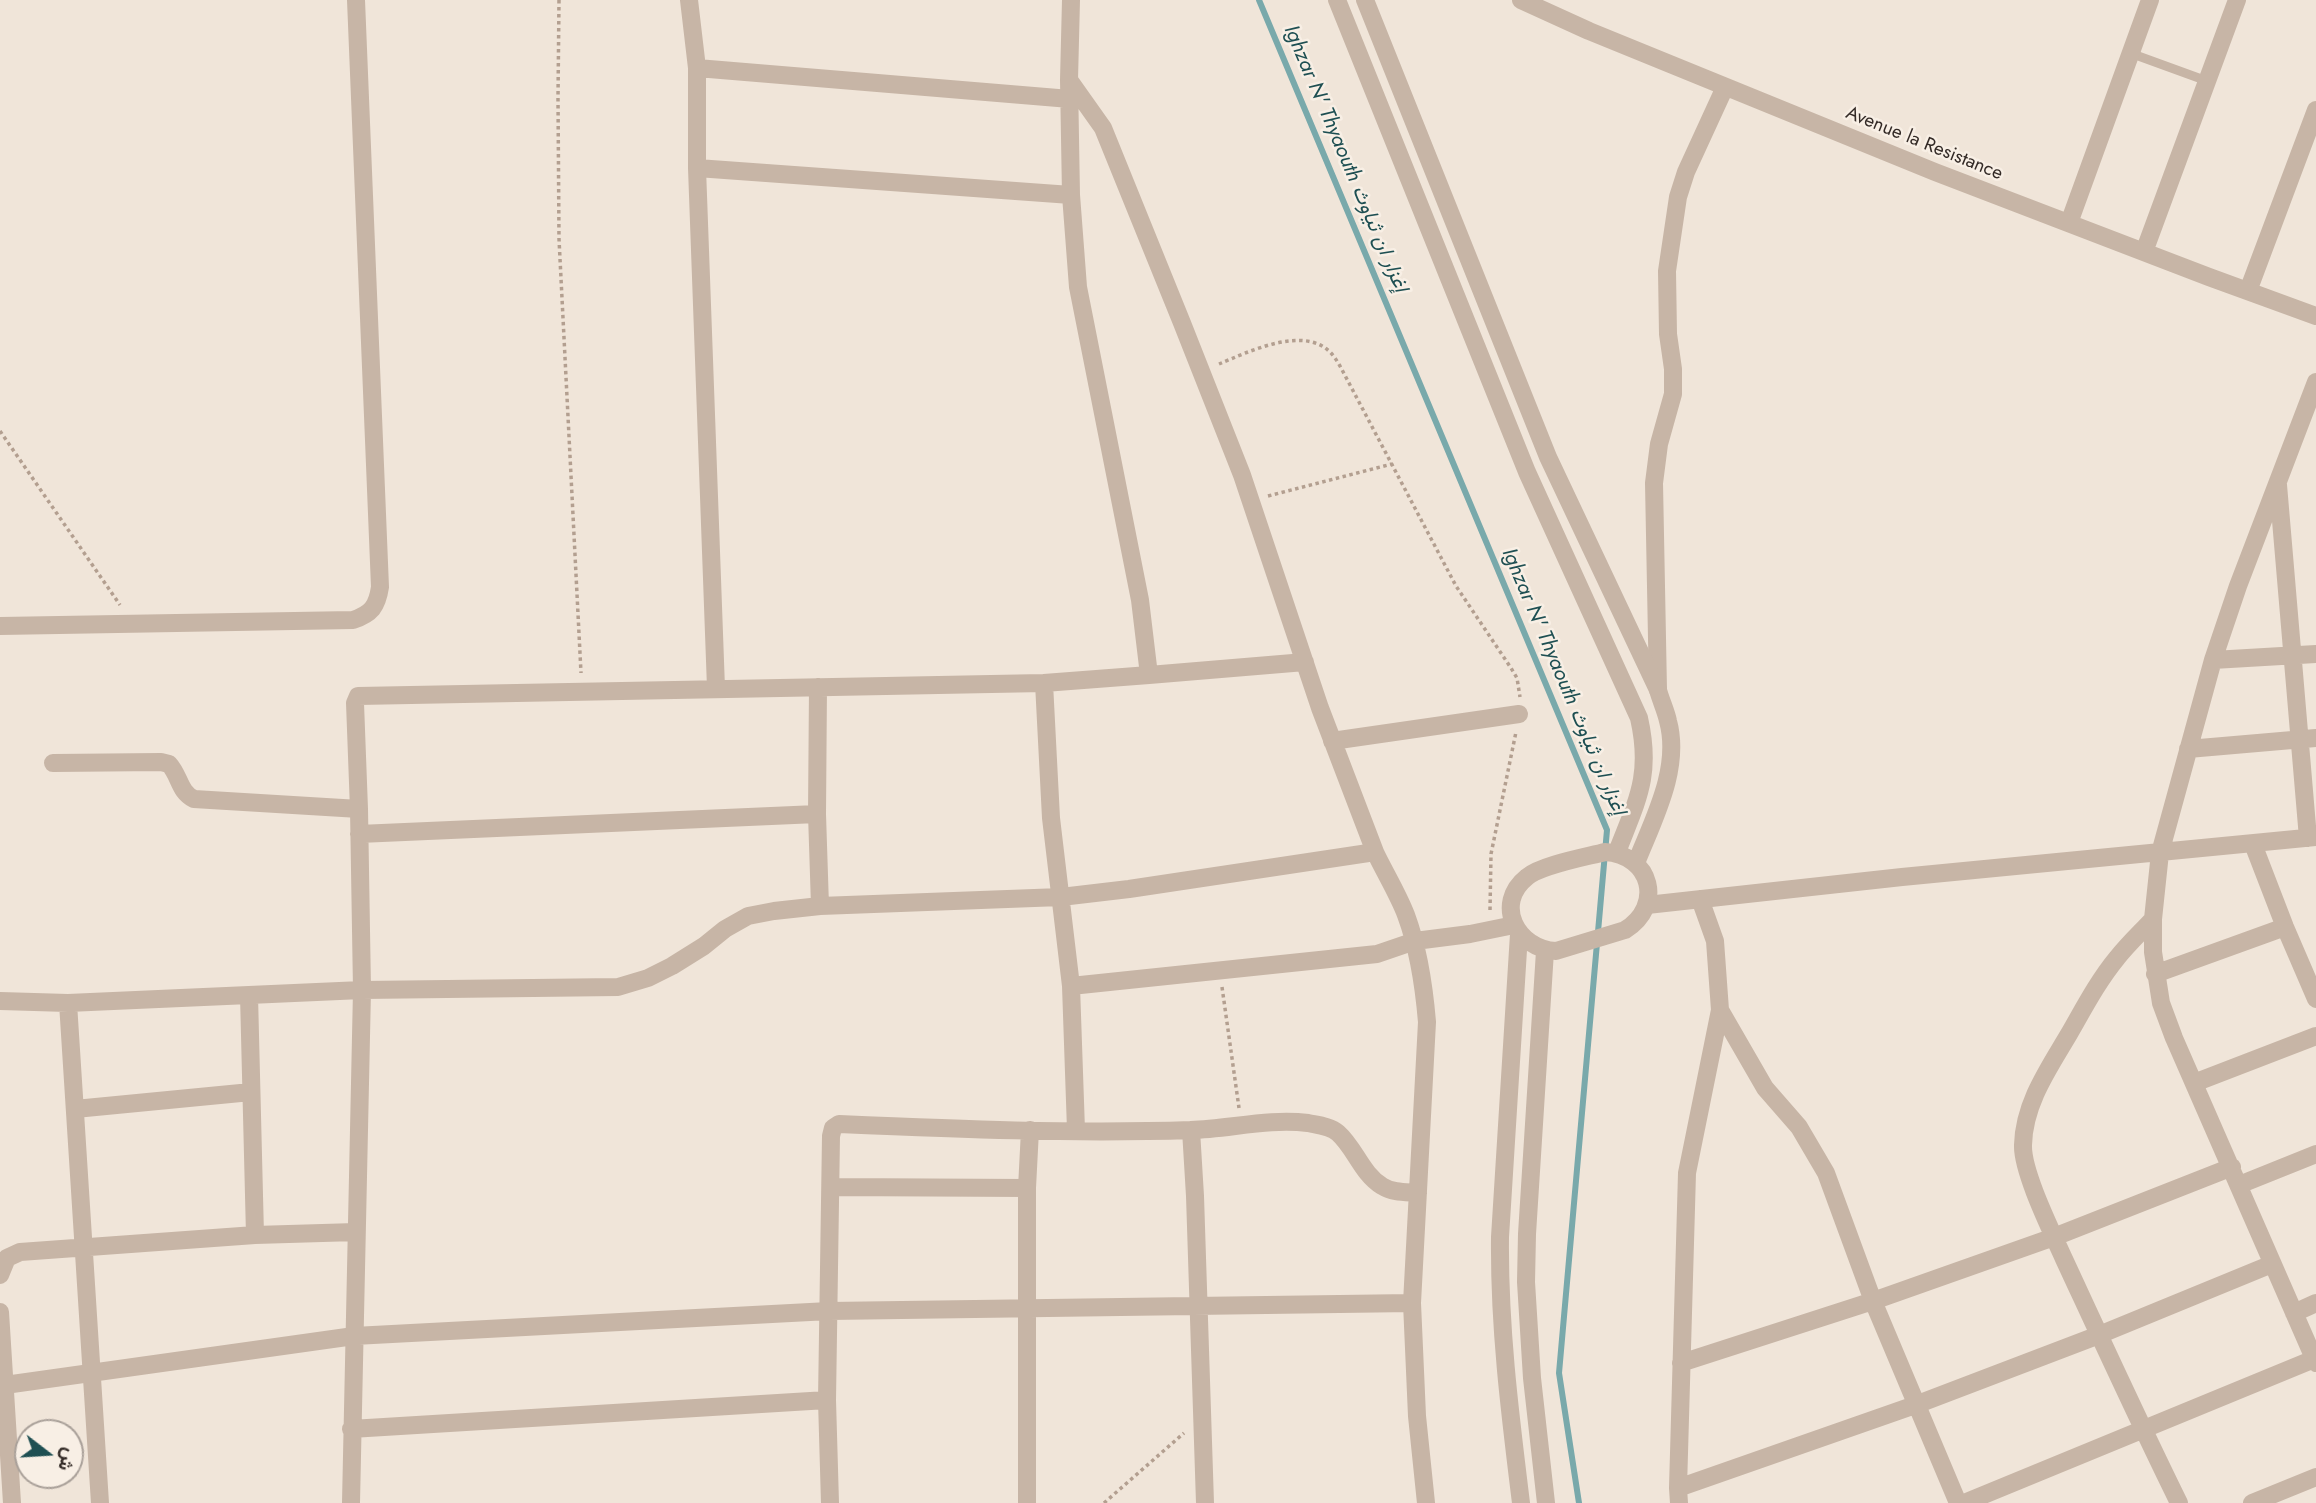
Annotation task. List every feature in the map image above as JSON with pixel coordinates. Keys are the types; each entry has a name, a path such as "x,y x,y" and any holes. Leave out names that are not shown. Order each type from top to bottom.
{"street":[{"path":"0,626 353,620 369,614 378,602 380,587 356,0"},
{"path":"689,0 697,68 697,168 716,688"},
{"path":"1071,0 1071,195 1078,287 1140,600 1149,675"},
{"path":"1337,0 1527,472 1639,718 1644,740 1642,786 1617,852"},
{"path":"1364,0 1548,457 1658,690 1669,724 1671,758 1664,793 1636,863"},
{"name":"Avenue la Resistance","path":"1521,0 1725,87 2068,223 2316,316"},
{"path":"2068,223 2150,0"},
{"path":"2144,252 2237,0"},
{"path":"697,68 1070,99"},
{"path":"1069,80 1103,128 1251,501 1332,741 1375,852 1406,914 1415,941 1427,1022 1412,1303 1417,1416 1426,1503"},
{"path":"1658,690 1654,483 1659,444 1674,394 1668,334 1667,271 1672,225 1686,172 1725,87"},
{"path":"2248,291 2316,110"},
{"path":"697,168 1071,195"},
{"path":"1964,1503 2315,1361 2161,1003 2155,974 2153,919 2160,853 2213,660 2238,586 2316,382"},
{"path":"1647,905 2312,837 2308,739 2294,656 2278,481"},
{"path":"2213,660 2316,653"},
{"path":"351,1503 362,990 355,703 358,696 1044,683 1305,662"},
{"path":"1044,683 1051,818 1071,986 1076,1130"},
{"path":"818,687 817,814 820,906"},
{"path":"1332,741 1519,714"},
{"path":"2188,749 2308,739"},
{"path":"53,763 161,762 169,764 181,789 194,799 359,810"},
{"path":"359,834 817,814"},
{"path":"2253,844 2285,927 2312,977 2316,999"},
{"path":"0,1001 68,1003 362,990 618,987 648,978 672,966 748,916 820,906 1060,898 1375,852"},
{"path":"1071,986 1377,954 1415,941 1490,930 1517,929 1535,947 1556,951 1625,930 1634,924 1647,905 1649,894 1643,872 1636,863 1617,852 1605,852 1536,871 1527,877 1515,894 1512,904 1517,929 1500,1237 1500,1287 1506,1385 1521,1503"},
{"path":"1700,899 1715,942 1720,1010 1687,1173 1678,1495 2099,1335 2272,1264"},
{"path":"2153,919 2104,975 2032,1100 2022,1147 2025,1163 2054,1237 2179,1503"},
{"path":"2155,974 2285,927"},
{"path":"1545,951 1526,1282 1532,1378 1546,1503"},
{"path":"249,995 256,1235"},
{"path":"68,1003 100,1503"},
{"path":"1720,1010 1765,1088 1799,1127 1826,1173 1873,1301 1958,1503"},
{"path":"2194,1083 2316,1036"},
{"path":"75,1109 251,1092"},
{"path":"830,1503 827,1400 831,1136 833,1128 839,1124 1030,1130 1191,1130 1295,1122 1337,1132 1368,1174 1383,1186 1395,1191 1418,1193"},
{"path":"1027,1503 1027,1188 1030,1130"},
{"path":"1191,1130 1205,1503"},
{"path":"2239,1185 2316,1154"},
{"path":"1681,1363 1873,1301 2054,1237 2232,1167"},
{"path":"831,1188 1027,1188"},
{"path":"0,1275 7,1258 20,1252 256,1235 356,1232"},
{"path":"5,1385 354,1336 829,1311 1412,1303"},
{"path":"2294,1313 2316,1303"},
{"path":"0,1311 12,1503"},
{"path":"352,1429 827,1400"},
{"path":"2252,1503 2316,1477"}],"lane":[{"path":"2130,53 2207,81"}],"path":[{"path":"559,0 559,239 582,691"},
{"path":"1200,372 1280,342 1298,340 1315,343 1329,351 1340,366 1456,586 1517,678 1520,691 1519,714 1491,854 1490,930"},
{"path":"0,430 134,624"},
{"path":"1251,501 1392,464"},
{"path":"1220,971 1240,1125"},
{"path":"1104,1503 1203,1414"}],"waterway":[{"name":"Ighzar N' Thyaouth إغزار ان ثياوث","path":"1259,0 1607,830 1559,1373 1579,1503"}]}
